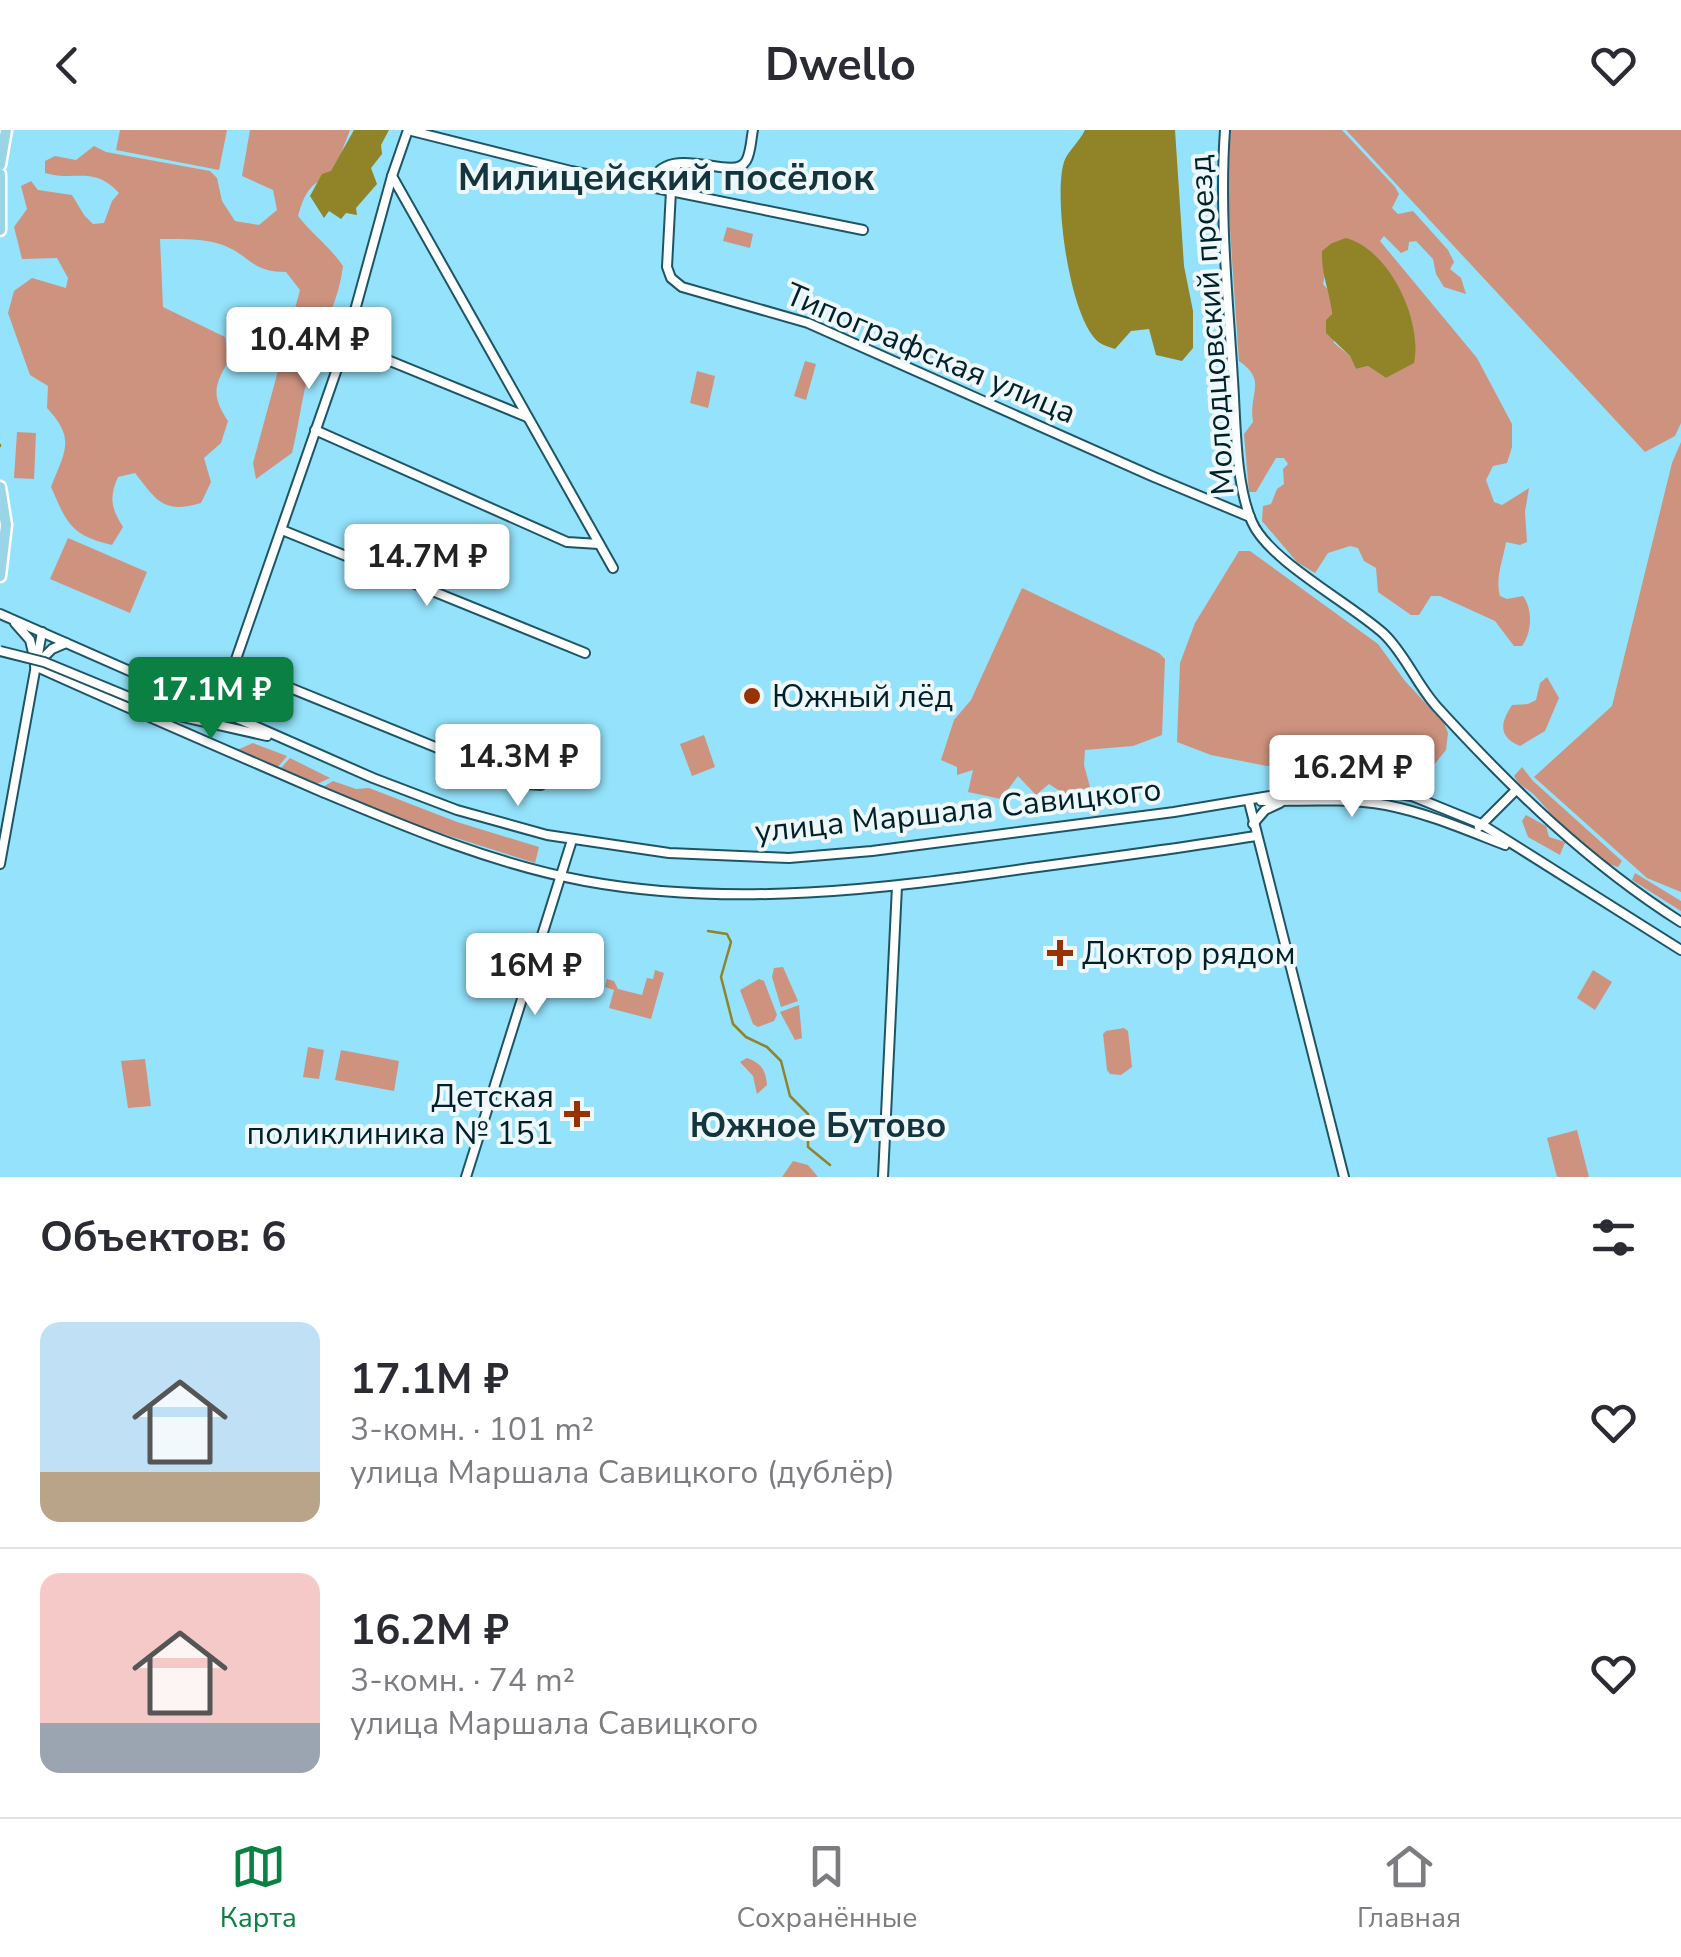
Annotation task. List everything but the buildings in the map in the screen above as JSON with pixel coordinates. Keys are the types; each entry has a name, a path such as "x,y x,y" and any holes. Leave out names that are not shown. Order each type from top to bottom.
{"main road":[{"path":"0,164 6,130"},
{"path":"0,174 0,230"},
{"path":"0,487 6,525 0,576"}],"street":[{"path":"541,785 526,784 234,665 346,343 408,130 571,172 863,230"},
{"path":"649,186 656,174 689,160 740,167 748,158 753,130"},
{"name":"Молодцовский проезд","path":"1225,130 1221,188 1230,340 1236,428 1250,516"},
{"name":"Типографская улица","path":"676,166 670,192 667,267 671,278 682,287 808,322 1250,516"},
{"path":"392,176 613,568"},
{"path":"346,343 527,417"},
{"path":"315,430 567,542 599,544"},
{"path":"1250,516 1265,542 1386,636 1426,695 1514,791 1623,883 1681,922"},
{"path":"282,530 585,652"},
{"name":"улица Маршала Савицкого","path":"0,614 288,741 457,810 572,840 706,857 789,858 872,851 1251,802 1324,788 1370,789 1412,796 1481,824 1681,950"},
{"path":"12,619 30,640 35,666"},
{"path":"0,864 42,632"},
{"path":"35,666 52,649 66,643"},
{"path":"0,652 44,662 174,715 288,741"},
{"path":"35,666 216,748 410,828 560,875 601,883 729,893 816,894 1256,836"},
{"path":"1473,833 1514,791"},
{"path":"1344,1177 1253,824 1251,802 1325,800 1383,805 1435,818 1518,850"},
{"path":"1253,824 1266,810 1286,801"},
{"path":"466,1177 572,840"},
{"path":"884,1177 897,886"}],"shaded area":[{"path":"120,130 227,130 219,170 116,150"},
{"path":"250,130 350,130 332,177 309,190 298,216 343,266 310,367 292,453 256,479 253,463 300,290 286,272 258,266 223,245 160,239 163,307 225,337 229,360 220,377 217,397 228,421 221,443 204,458 211,482 201,503 169,506 156,498 135,473 118,477 113,502 123,527 112,545 87,537 72,526 51,487 64,454 65,437 47,408 48,386 30,375 8,313 14,291 32,278 66,288 68,278 57,258 22,259 14,227 27,209 21,186 31,181 38,190 72,195 93,224 104,223 119,193 110,184 92,177 45,173 45,161 55,156 76,160 94,146 106,152 210,171 217,178 222,201 235,221 259,225 277,210 273,190 242,176"},
{"path":"354,130 389,130 381,145 382,154 371,168 377,184 356,208 357,215 346,213 341,219 329,211 324,218 310,196 322,174 331,171"},
{"path":"1085,130 1175,130 1184,266 1193,311 1193,348 1182,361 1156,355 1149,329 1131,331 1115,349 1102,344 1089,331 1080,311 1067,258 1061,179 1066,158"},
{"path":"1231,130 1342,130 1395,187 1399,194 1392,208 1398,214 1413,211 1448,250 1454,262 1450,269 1461,278 1466,294 1444,287 1433,259 1416,241 1409,242 1408,250 1401,253 1384,236 1380,241 1477,358 1512,424 1507,463 1493,466 1486,480 1494,502 1502,505 1529,488 1525,512 1527,542 1506,542 1498,582 1500,596 1523,596 1526,601 1529,628 1522,646 1514,646 1495,621 1440,596 1431,596 1419,615 1411,615 1378,592 1376,568 1364,561 1358,548 1350,546 1328,553 1315,573 1297,562 1262,521 1263,506 1271,504 1277,489 1284,484 1283,469 1288,464 1284,458 1276,458 1256,492 1249,492 1244,434 1253,422 1255,381 1239,361 1227,187","holes":["1346,239 1362,246 1389,272 1400,290 1413,328 1413,363 1386,378 1368,366 1356,369 1350,356 1334,343 1330,292 1323,284 1332,243"]},
{"path":"1346,130 1681,130 1681,423 1675,436 1645,452"},
{"path":"727,227 753,234 750,248 723,241"},
{"path":"1346,238 1376,257 1400,289 1408,308 1414,363 1386,378 1368,366 1356,369 1350,356 1326,333 1326,320 1332,314 1322,251"},
{"path":"805,361 816,364 806,400 794,396"},
{"path":"697,371 715,376 708,408 690,403"},
{"path":"17,432 36,433 34,479 14,478"},
{"path":"1681,442 1681,892 1647,878 1534,777 1612,706 1672,463"},
{"path":"68,538 147,572 130,613 50,579"},
{"path":"1239,551 1250,551 1378,644 1405,681 1444,723 1448,733 1446,750 1420,782 1407,784 1339,763 1267,766 1211,755 1177,742 1180,663 1195,623"},
{"path":"1022,588 1165,659 1162,735 1133,746 1085,750 1090,787 1066,795 1049,784 1036,795 1018,776 1001,799 968,792 973,770 957,775 957,767 941,760 954,720 971,700"},
{"path":"1547,677 1559,698 1545,731 1520,746 1504,733 1505,717 1512,705 1536,700 1540,683"},
{"path":"704,735 715,767 692,776 680,744"},
{"path":"253,743 287,756 278,767 237,750"},
{"path":"290,758 330,778 317,784 281,768"},
{"path":"1522,767 1622,861 1618,867 1586,848 1519,783 1514,776"},
{"path":"333,781 356,789 369,788 457,822 539,847 535,863 399,820 323,787"},
{"path":"1526,815 1546,826 1549,837 1565,842 1560,855 1528,837 1522,821"},
{"path":"1635,873 1681,901 1681,911 1632,880"},
{"path":"783,967 798,1001 781,1007 772,977 774,968"},
{"path":"655,970 664,973 651,1019 609,1008 614,990 605,987 607,979 614,981 618,989 642,995 647,978 653,979"},
{"path":"1593,970 1612,982 1595,1010 1577,998"},
{"path":"759,979 764,981 777,1015 774,1021 758,1027 753,1024 740,990"},
{"path":"799,1005 802,1038 795,1040 780,1012"},
{"path":"1124,1028 1128,1031 1132,1067 1121,1075 1110,1074 1103,1034"},
{"path":"308,1047 324,1050 319,1079 303,1077"},
{"path":"341,1050 399,1061 394,1091 335,1080"},
{"path":"747,1058 759,1065 765,1075 767,1085 757,1094 753,1076 740,1062"},
{"path":"145,1059 151,1106 128,1108 121,1061"},
{"path":"1577,1130 1589,1177 1557,1177 1547,1138"},
{"path":"793,1161 808,1165 818,1177 782,1177"}],"waterway":[{"path":"708,931 727,934 731,942 721,977 733,1024 781,1061 790,1096 808,1114 808,1147 830,1165"}],"place":[{"name":"Южный лёд","path":"752,696"},
{"name":"Доктор рядом","path":"1060,953"},
{"name":"Детская поликлиника № 151","path":"577,1114"}],"district":[{"name":"Милицейский посёлок","path":"666,177"},
{"name":"Южное Бутово","path":"818,1125"}]}
